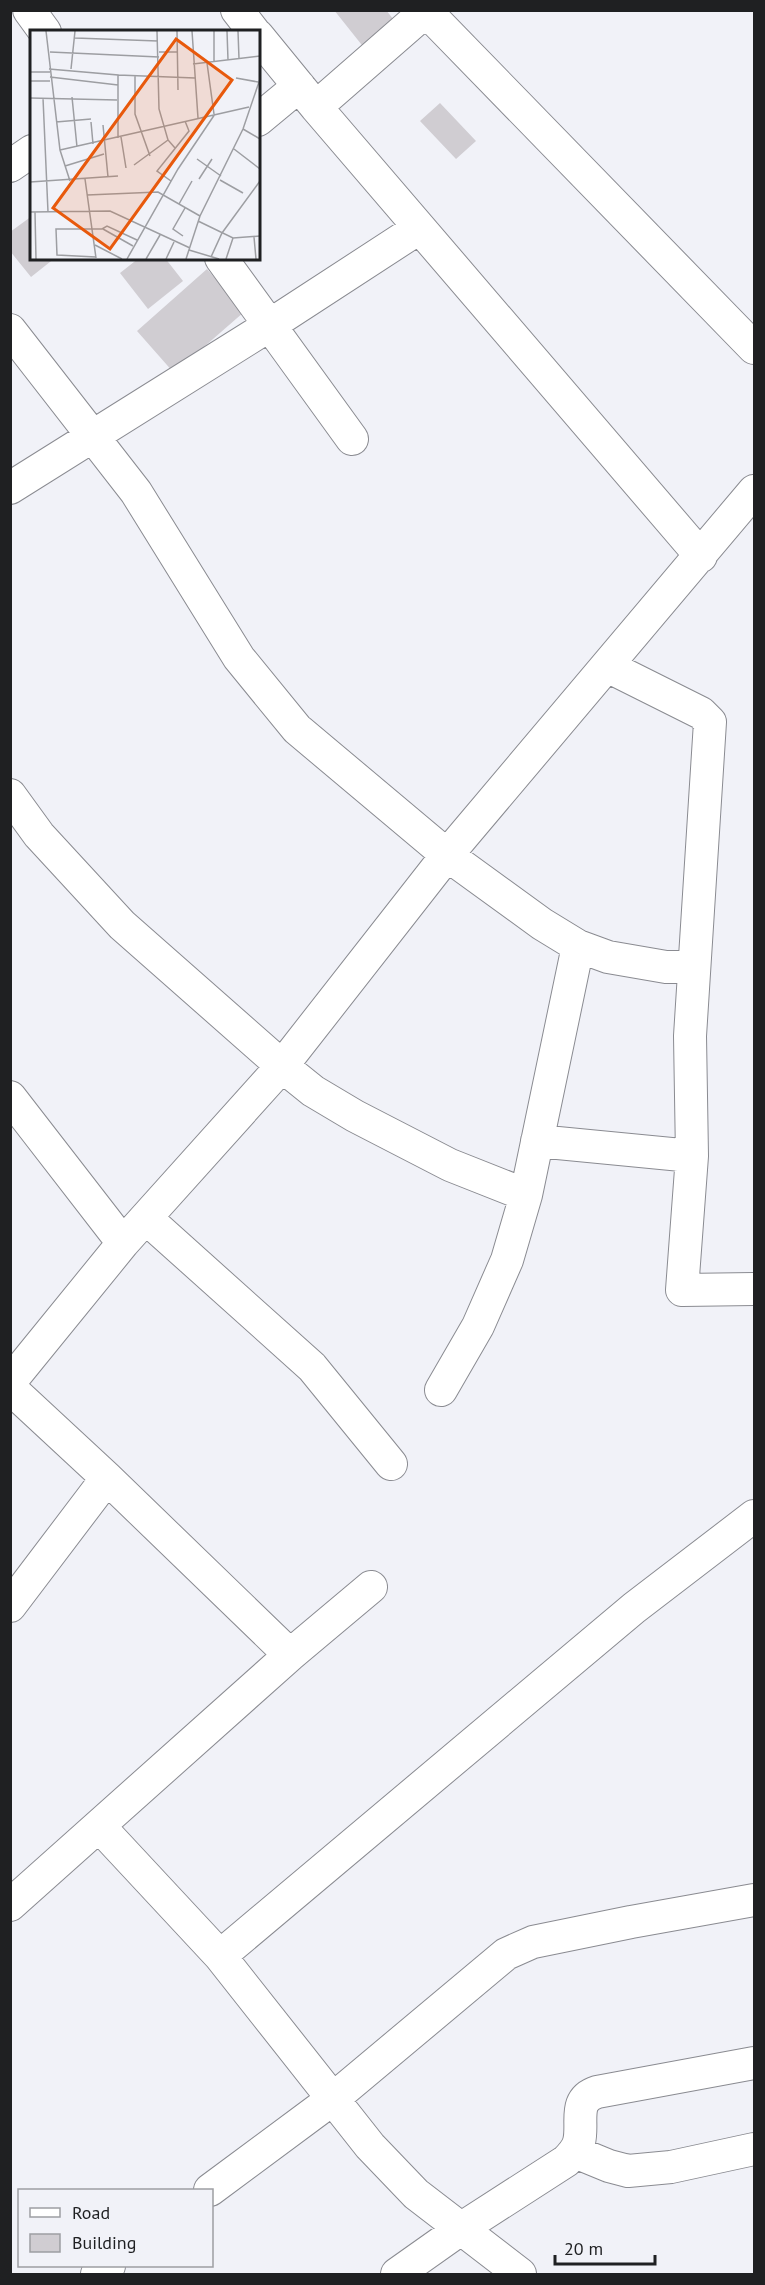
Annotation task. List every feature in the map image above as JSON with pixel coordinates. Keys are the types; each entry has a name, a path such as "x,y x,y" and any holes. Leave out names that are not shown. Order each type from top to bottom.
{"street":[{"path":"29,10 44,30"},
{"path":"237,10 252,30"},
{"path":"260,119 307,97 426,10 754,348"},
{"path":"260,38 307,97 701,556"},
{"path":"10,166 30,152"},
{"path":"10,488 270,325 419,228"},
{"path":"222,260 352,439"},
{"path":"10,330 136,492 239,658 297,729 447,855 542,924 578,946 623,960 666,967 694,967"},
{"path":"10,1382 123,1243 147,1219 282,1066 447,855 754,491"},
{"path":"607,666 701,713 710,722 690,1036 692,1156 682,1290 754,1289"},
{"path":"10,795 39,835 123,925 313,1091 355,1116 450,1165 526,1195"},
{"path":"441,1390 491,1298 507,1260 526,1195 578,946"},
{"path":"10,1097 123,1243"},
{"path":"537,1141 692,1156"},
{"path":"147,1219 312,1367 391,1464"},
{"path":"10,1388 107,1478 290,1655"},
{"path":"10,1606 107,1478"},
{"path":"220,1956 634,1608 754,1516"},
{"path":"10,1905 290,1655 371,1587"},
{"path":"99,1826 220,1956 370,2146 394,2173 416,2194 520,2274"},
{"path":"211,2189 334,2098 492,1964 520,1947 533,1942 631,1922 754,1900"},
{"path":"398,2274 462,2228 566,2161 575,2152 580,2141 580,2106 592,2094 754,2063"},
{"path":"575,2152 609,2166 628,2170 671,2167 754,2149"}],"building":[{"path":"334,10 386,10 401,29 369,54"},
{"path":"440,103 476,141 456,159 420,121"},
{"path":"30,217 30,260 52,260 31,277 10,251 10,232"},
{"path":"136,260 167,260 183,281 148,309 120,273"},
{"path":"207,269 244,312 174,373 137,331"}]}
